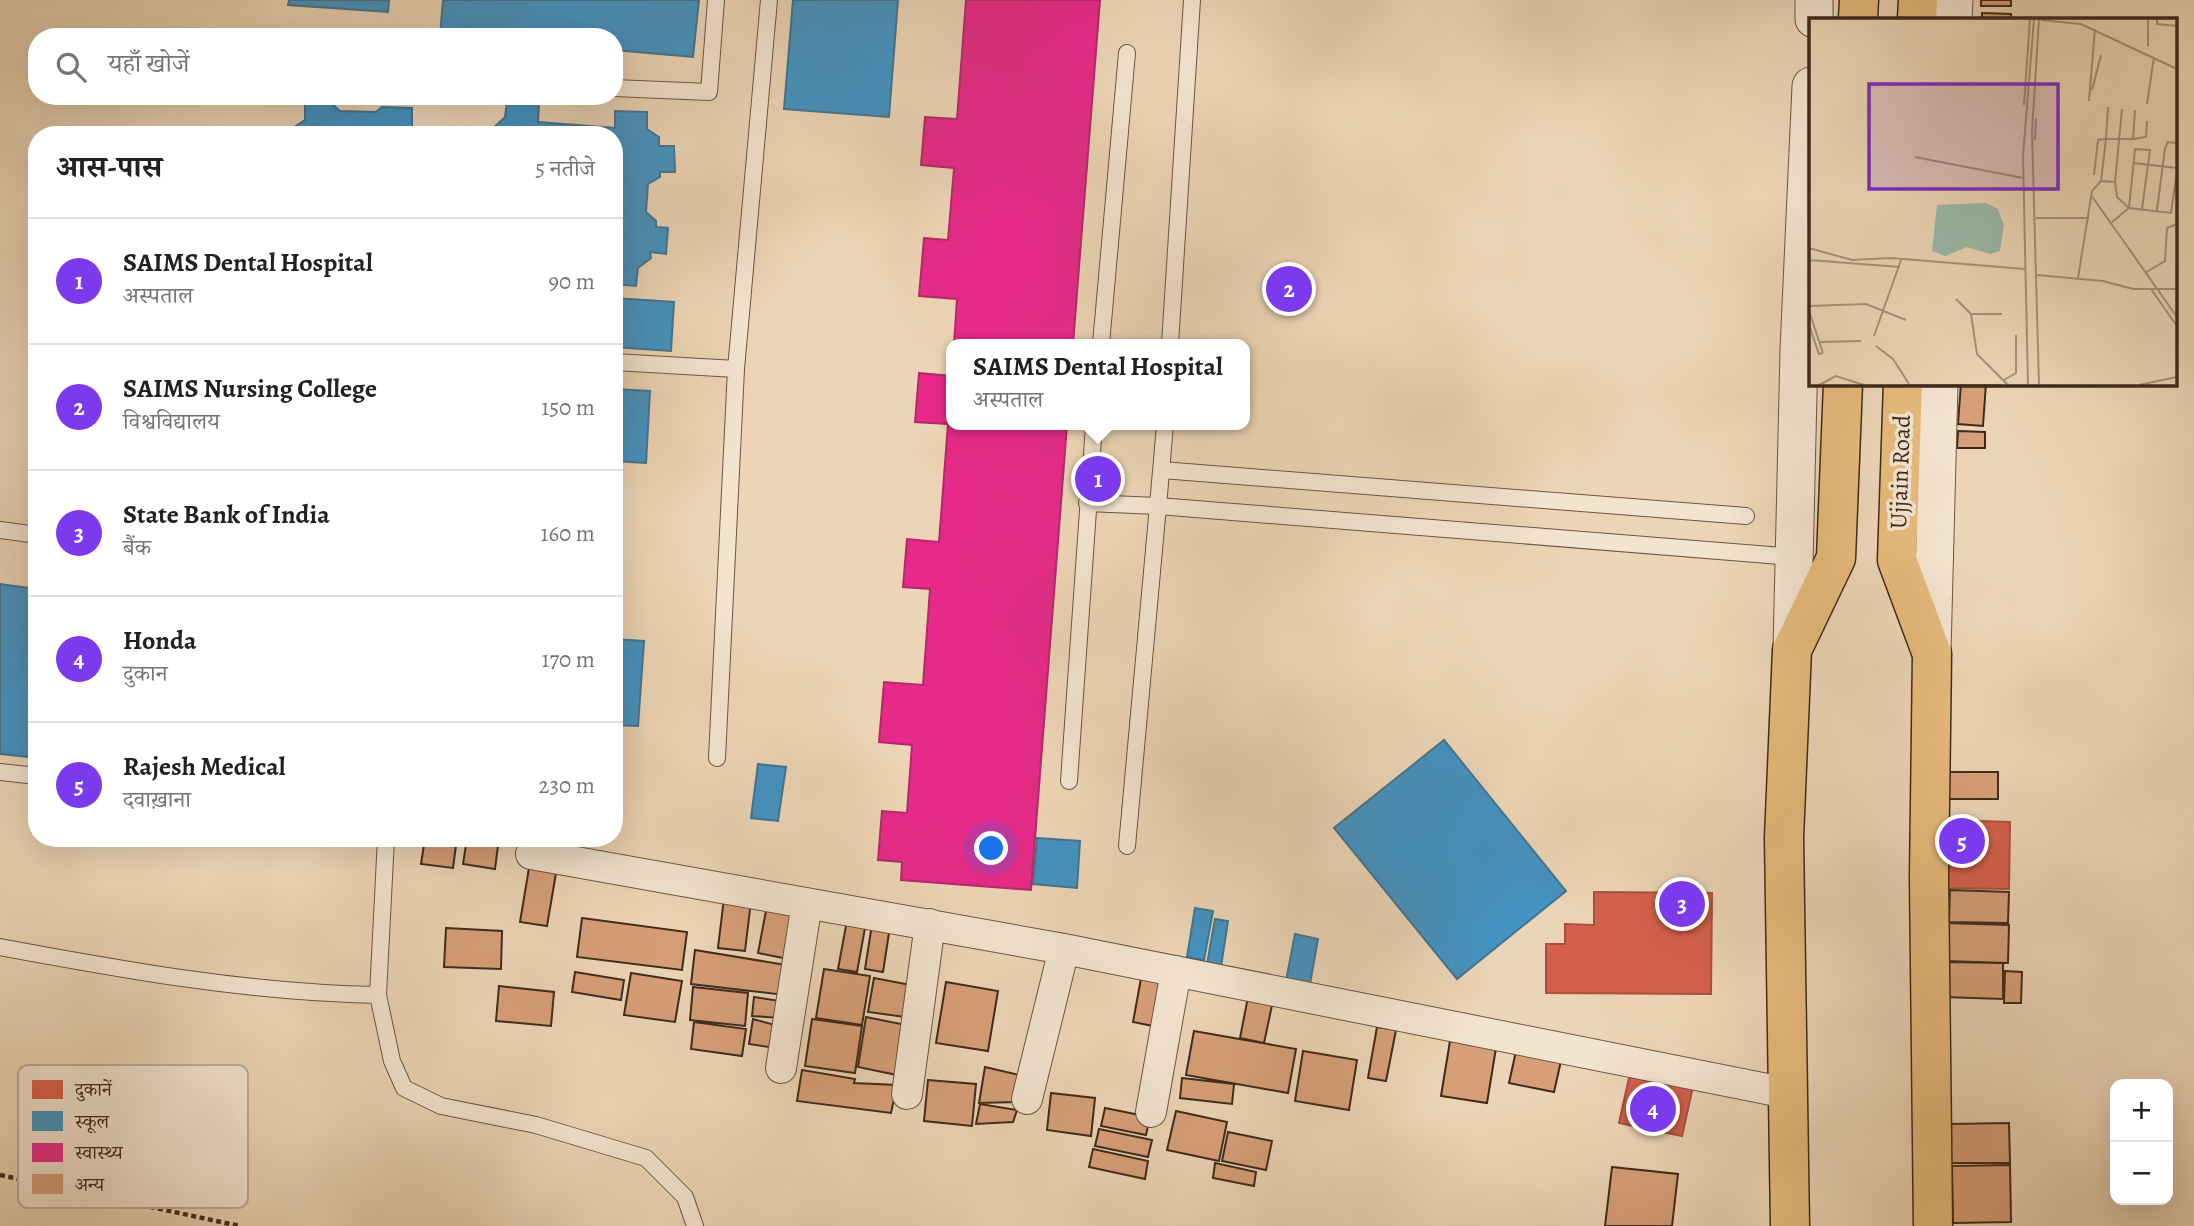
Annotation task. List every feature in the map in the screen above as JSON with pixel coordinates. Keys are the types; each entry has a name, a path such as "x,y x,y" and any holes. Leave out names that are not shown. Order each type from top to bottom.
{"main road":[{"path":"1858,18 1859,0"},
{"path":"1917,18 1918,0"},
{"path":"1790,1226 1784,838 1792,650 1836,558 1843,385"},
{"name":"Ujjain Road","path":"1903,385 1897,561 1932,654"},
{"path":"1932,654 1929,878 1933,1226"}],"street":[{"path":"1814,0 1814,18"},
{"path":"1953,18 1954,0"},
{"path":"1792,650 1809,141"},
{"path":"1932,654 1939,385"},
{"path":"531,854 1064,949 1787,1093"},
{"path":"781,1068 807,903"},
{"path":"907,1094 930,925"},
{"path":"1027,1099 1064,949"},
{"path":"1151,1112 1176,971"}],"lane":[{"path":"623,88 709,92 716,0"},
{"path":"717,758 736,369 769,0"},
{"path":"1170,339 1192,0"},
{"path":"1101,339 1126,53"},
{"path":"623,363 736,369"},
{"path":"1069,780 1094,430"},
{"path":"1127,846 1165,430"},
{"path":"1162,470 1746,516"},
{"path":"1087,503 1158,506 1794,557"},
{"path":"0,530 28,534"},
{"path":"0,772 28,775"},
{"path":"386,847 378,995 392,1061 404,1088 442,1106 536,1125 646,1158 685,1197 695,1226"},
{"path":"0,947 144,974 340,995 378,995"}],"path":[{"path":"0,1175 18,1179"},
{"path":"155,1208 240,1226"}],"building: दुकानें":[{"path":"1948,820 2010,822 2009,889 1945,888"},
{"path":"1594,892 1712,893 1711,994 1546,993 1546,944 1565,944 1565,924 1594,925"},
{"path":"1631,1069 1694,1082 1682,1136 1619,1123"}],"building: स्कूल":[{"path":"289,0 389,0 388,12 288,5"},
{"path":"443,0 699,0 693,57 623,51 623,28 441,28"},
{"path":"793,0 898,0 889,117 784,109"},
{"path":"305,105 333,105 340,111 376,112 382,107 412,108 412,126 296,126 305,120"},
{"path":"507,105 539,105 538,122 589,126 495,126 505,117"},
{"path":"615,111 647,112 647,129 659,137 659,146 674,146 675,172 660,172 660,177 648,184 646,212 656,221 656,227 668,228 666,254 650,252 651,258 638,268 636,286 623,285 623,126 615,126"},
{"path":"623,299 674,302 671,351 623,348"},
{"path":"623,390 650,391 646,463 623,462"},
{"path":"0,584 28,588 28,757 0,754"},
{"path":"623,640 644,641 638,726 623,725"},
{"path":"1444,740 1566,891 1457,979 1334,828"},
{"path":"758,764 786,767 778,821 751,818"},
{"path":"1037,838 1080,841 1077,888 1033,884"},
{"path":"1195,908 1213,911 1204,960 1187,957"},
{"path":"1215,919 1228,921 1221,967 1207,964"},
{"path":"1295,934 1318,939 1309,990 1285,986"}],"building: स्वास्थ्य":[{"path":"966,0 1100,0 1073,339 954,339 957,299 919,296 924,238 948,240 954,168 921,165 925,117 957,119"},
{"path":"919,373 946,376 946,424 915,422"},
{"path":"948,430 1067,430 1031,890 901,880 902,862 878,860 882,811 907,813 912,745 879,742 884,682 923,685 930,589 903,587 907,539 939,542"}],"building: अन्य":[{"path":"1981,0 2011,0 2011,6 1981,6"},
{"path":"1982,13 2011,14 2011,18 1982,18"},
{"path":"1961,385 1986,385 1983,426 1958,424"},
{"path":"1958,431 1985,432 1985,448 1957,448"},
{"path":"1945,772 1998,772 1998,799 1945,799"},
{"path":"424,847 456,847 453,868 421,864"},
{"path":"466,847 498,847 495,869 463,864"},
{"path":"529,868 556,873 547,926 520,922"},
{"path":"1950,890 2009,892 2008,923 1949,922"},
{"path":"724,898 751,901 745,951 718,948"},
{"path":"768,900 797,905 788,959 758,953"},
{"path":"848,915 867,917 857,972 838,969"},
{"path":"582,918 687,932 682,970 577,957"},
{"path":"873,918 891,920 883,972 865,969"},
{"path":"1946,923 2009,925 2008,963 1945,961"},
{"path":"446,928 502,931 501,969 444,967"},
{"path":"695,950 792,966 785,995 691,984"},
{"path":"1944,962 2003,963 2003,999 1943,997"},
{"path":"824,969 870,976 862,1025 816,1018"},
{"path":"2005,971 2022,972 2021,1003 2004,1003"},
{"path":"575,972 624,980 621,1000 572,992"},
{"path":"631,973 682,981 675,1022 624,1015"},
{"path":"1142,973 1168,978 1158,1027 1133,1022"},
{"path":"874,978 911,985 905,1017 868,1012"},
{"path":"946,982 998,991 988,1051 936,1043"},
{"path":"499,986 554,992 551,1026 496,1021"},
{"path":"693,987 748,993 745,1026 690,1020"},
{"path":"1249,992 1274,996 1264,1043 1240,1038"},
{"path":"754,997 786,1002 782,1018 752,1016"},
{"path":"866,1017 906,1025 897,1075 858,1067"},
{"path":"753,1019 782,1027 776,1048 749,1044"},
{"path":"812,1019 862,1026 855,1073 805,1066"},
{"path":"694,1022 746,1029 742,1056 691,1049"},
{"path":"1377,1027 1396,1030 1386,1081 1368,1078"},
{"path":"1194,1031 1296,1049 1288,1093 1186,1075"},
{"path":"1450,1041 1496,1048 1487,1103 1441,1096"},
{"path":"1303,1051 1357,1060 1349,1110 1295,1101"},
{"path":"1516,1051 1561,1061 1554,1092 1509,1083"},
{"path":"985,1067 1019,1075 1019,1102 979,1103"},
{"path":"802,1070 855,1079 854,1083 897,1085 891,1113 797,1101"},
{"path":"1182,1078 1234,1084 1232,1104 1180,1098"},
{"path":"928,1080 976,1084 972,1126 924,1121"},
{"path":"1051,1093 1095,1098 1091,1136 1047,1130"},
{"path":"980,1104 1017,1110 1013,1122 976,1124"},
{"path":"1105,1108 1150,1117 1146,1135 1101,1126"},
{"path":"1176,1111 1227,1122 1219,1161 1167,1150"},
{"path":"2009,1123 2010,1163 1950,1163 1949,1124"},
{"path":"1099,1129 1152,1140 1148,1157 1095,1146"},
{"path":"1228,1132 1272,1141 1266,1170 1222,1161"},
{"path":"1093,1149 1148,1161 1145,1179 1089,1167"},
{"path":"1215,1163 1256,1172 1254,1186 1213,1178"},
{"path":"2010,1165 2011,1222 1953,1223 1952,1166"},
{"path":"1612,1167 1678,1174 1672,1226 1605,1226"}],"place":[{"name":"SAIMS Nursing College","path":"1289,289"},
{"name":"SAIMS Dental Hospital","path":"1098,479"},
{"name":"Rajesh Medical","path":"1962,841"},
{"name":"State Bank of India","path":"1682,904"},
{"name":"Honda","path":"1653,1109"}]}
